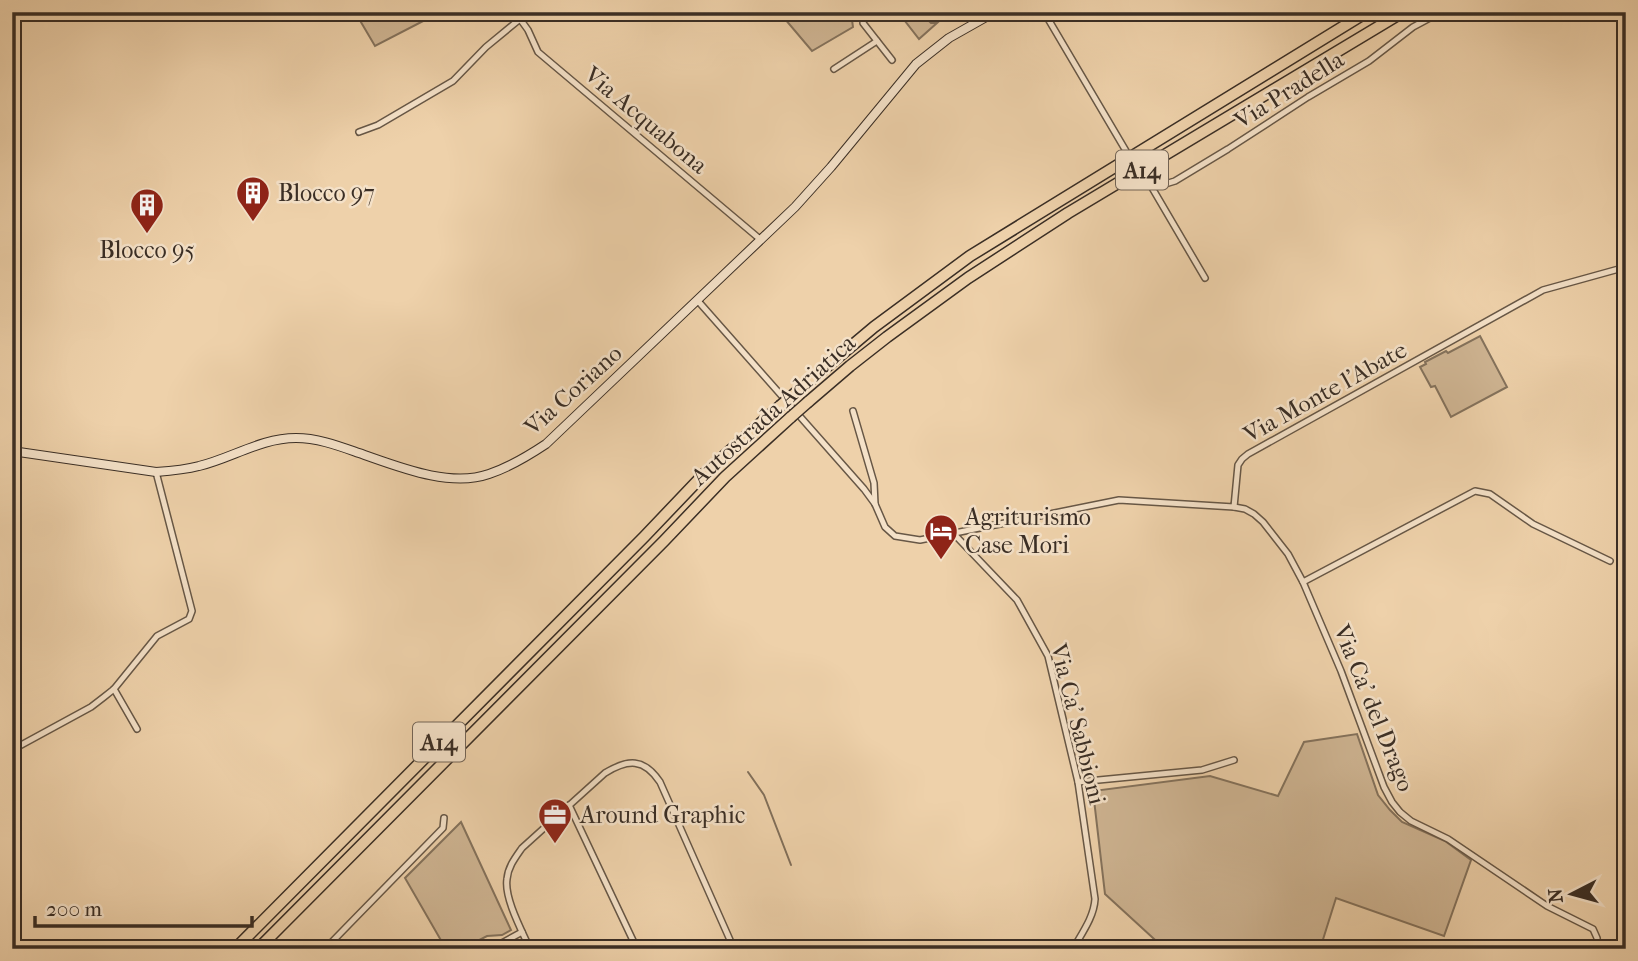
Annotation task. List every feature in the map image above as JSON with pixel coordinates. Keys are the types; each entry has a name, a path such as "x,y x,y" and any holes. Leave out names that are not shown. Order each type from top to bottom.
{"highway":[{"name":"Autostrada Adriatica","path":"235,949 705,473 874,327 970,256 1367,12"},
{"name":"Autostrada Adriatica","path":"258,949 725,477 850,366 978,271 1068,213 1403,12"}],"main road":[{"name":"Via Coriano","path":"12,451 156,472 178,471 200,466 268,441 298,438 327,442 403,468 439,477 465,479 487,475 510,466 546,444 795,207 916,64 949,38 995,12"}],"street":[{"name":"Via Acquabona","path":"515,12 528,30 538,52 761,240"},
{"path":"865,12 863,23 892,60"},
{"path":"1044,12 1126,151"},
{"name":"Via Pradella","path":"1151,186 1175,181 1369,61 1413,27 1441,12"},
{"path":"359,132 378,125 453,80 486,47 520,19"},
{"path":"834,69 877,41"},
{"path":"1143,176 1205,278"},
{"name":"Via Monte l'Abate","path":"1234,507 1238,465 1248,454 1543,289 1626,267"},
{"path":"698,301 855,479 875,504 885,527 895,536 920,540 1119,500 1234,507"},
{"path":"853,411 874,483 875,504"},
{"path":"12,750 90,707 114,688 157,636 189,619 192,611 156,472"},
{"path":"1303,582 1475,491 1490,494 1533,524 1610,561"},
{"name":"Via Ca' del Drago","path":"1234,507 1245,509 1263,522 1288,554 1303,582 1392,802 1411,821 1448,839 1547,906 1593,929 1598,949"},
{"name":"Via Ca' Sabbioni","path":"953,533 1017,600 1048,656 1078,782 1095,898 1094,909 1073,949"},
{"path":"114,688 137,729"},
{"path":"1078,782 1202,770 1234,760"},
{"path":"530,949 509,898 506,883 513,861 522,848 605,773 617,765 630,763 642,764 652,771 660,782 734,949"},
{"path":"569,805 637,949"},
{"path":"325,949 443,828 444,818"},
{"path":"491,949 522,932"}],"shaded area":[{"path":"355,12 426,12 429,18 375,46"},
{"path":"779,12 851,13 853,27 812,51"},
{"path":"898,12 926,12 926,18 931,23 937,23 919,39"},
{"path":"1480,336 1507,387 1451,417 1435,386 1431,387 1420,367 1446,351 1448,353"},
{"path":"1357,734 1378,795 1390,810 1402,822 1445,841 1471,860 1444,936 1336,898 1320,949 1165,949 1105,894 1093,791 1210,776 1278,796 1304,742"},
{"path":"461,822 511,930 502,935 487,936 462,949 446,949 405,878"}],"waterway":[{"path":"748,772 764,795 791,865"}],"place":[{"name":"Blocco 97","path":"253,223"},
{"name":"Blocco 95","path":"147,235"},
{"name":"Agriturismo Case Mori","path":"941,561"},
{"name":"Around Graphic","path":"555,845"}]}
